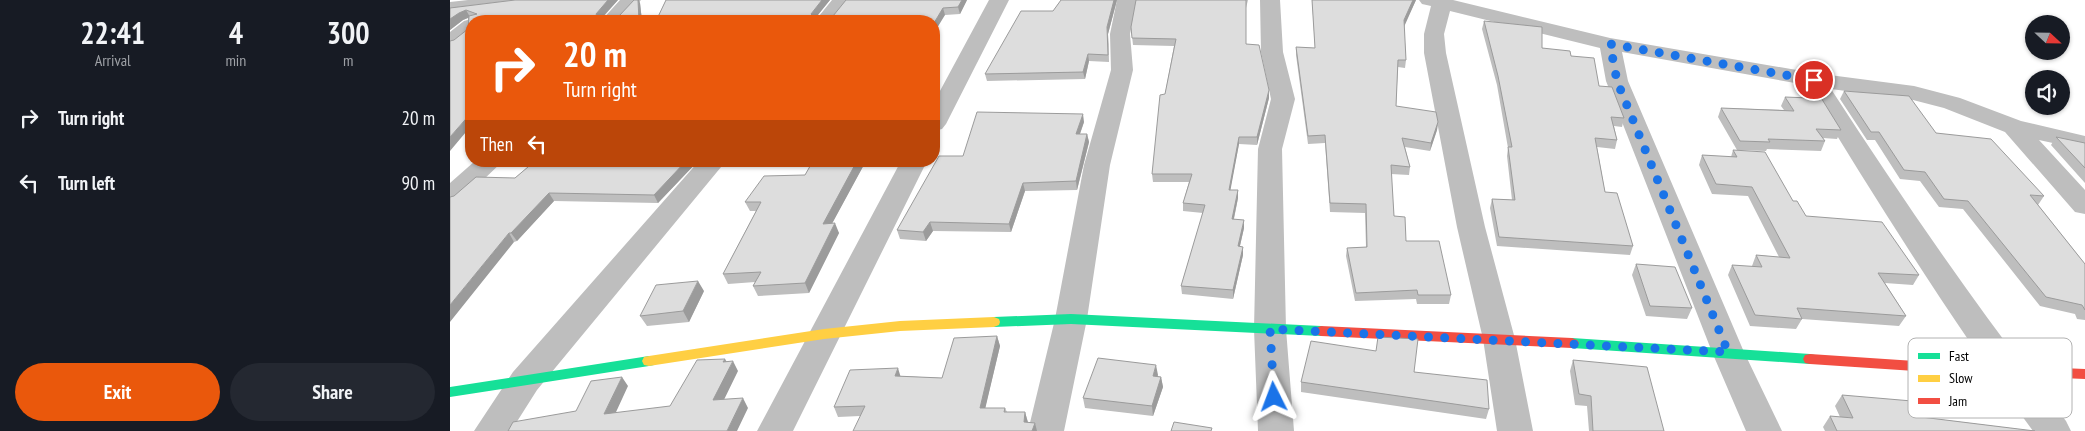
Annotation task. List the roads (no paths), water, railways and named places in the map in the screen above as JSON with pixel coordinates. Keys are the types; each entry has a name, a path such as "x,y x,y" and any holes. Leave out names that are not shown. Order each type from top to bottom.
{"street":[{"path":"617,15 631,0"},
{"path":"830,15 842,0"},
{"path":"940,113 999,0"},
{"path":"1046,431 1072,320 1097,165 1122,70 1120,34 1127,0"},
{"path":"1270,0 1272,52 1283,99 1270,149 1270,329 1276,431"},
{"path":"450,8 510,1"},
{"path":"486,15 510,1"},
{"path":"1515,431 1499,339 1471,227 1435,53 1435,1 1610,44 1814,80 1914,93 1952,103 2014,127 2085,143"},
{"path":"450,42 465,30"},
{"path":"1610,44 1617,81 1728,352 1764,431"},
{"path":"1814,80 1884,191 1984,338"},
{"path":"2014,127 2085,206"},
{"path":"450,197 483,167"},
{"path":"492,431 525,382 708,167"},
{"path":"776,431 911,167"},
{"path":"450,392 525,382 824,334 900,326 1072,320 1499,339 1908,364"},
{"path":"2072,373 2085,374"},
{"path":"2043,418 2053,431"}]}
